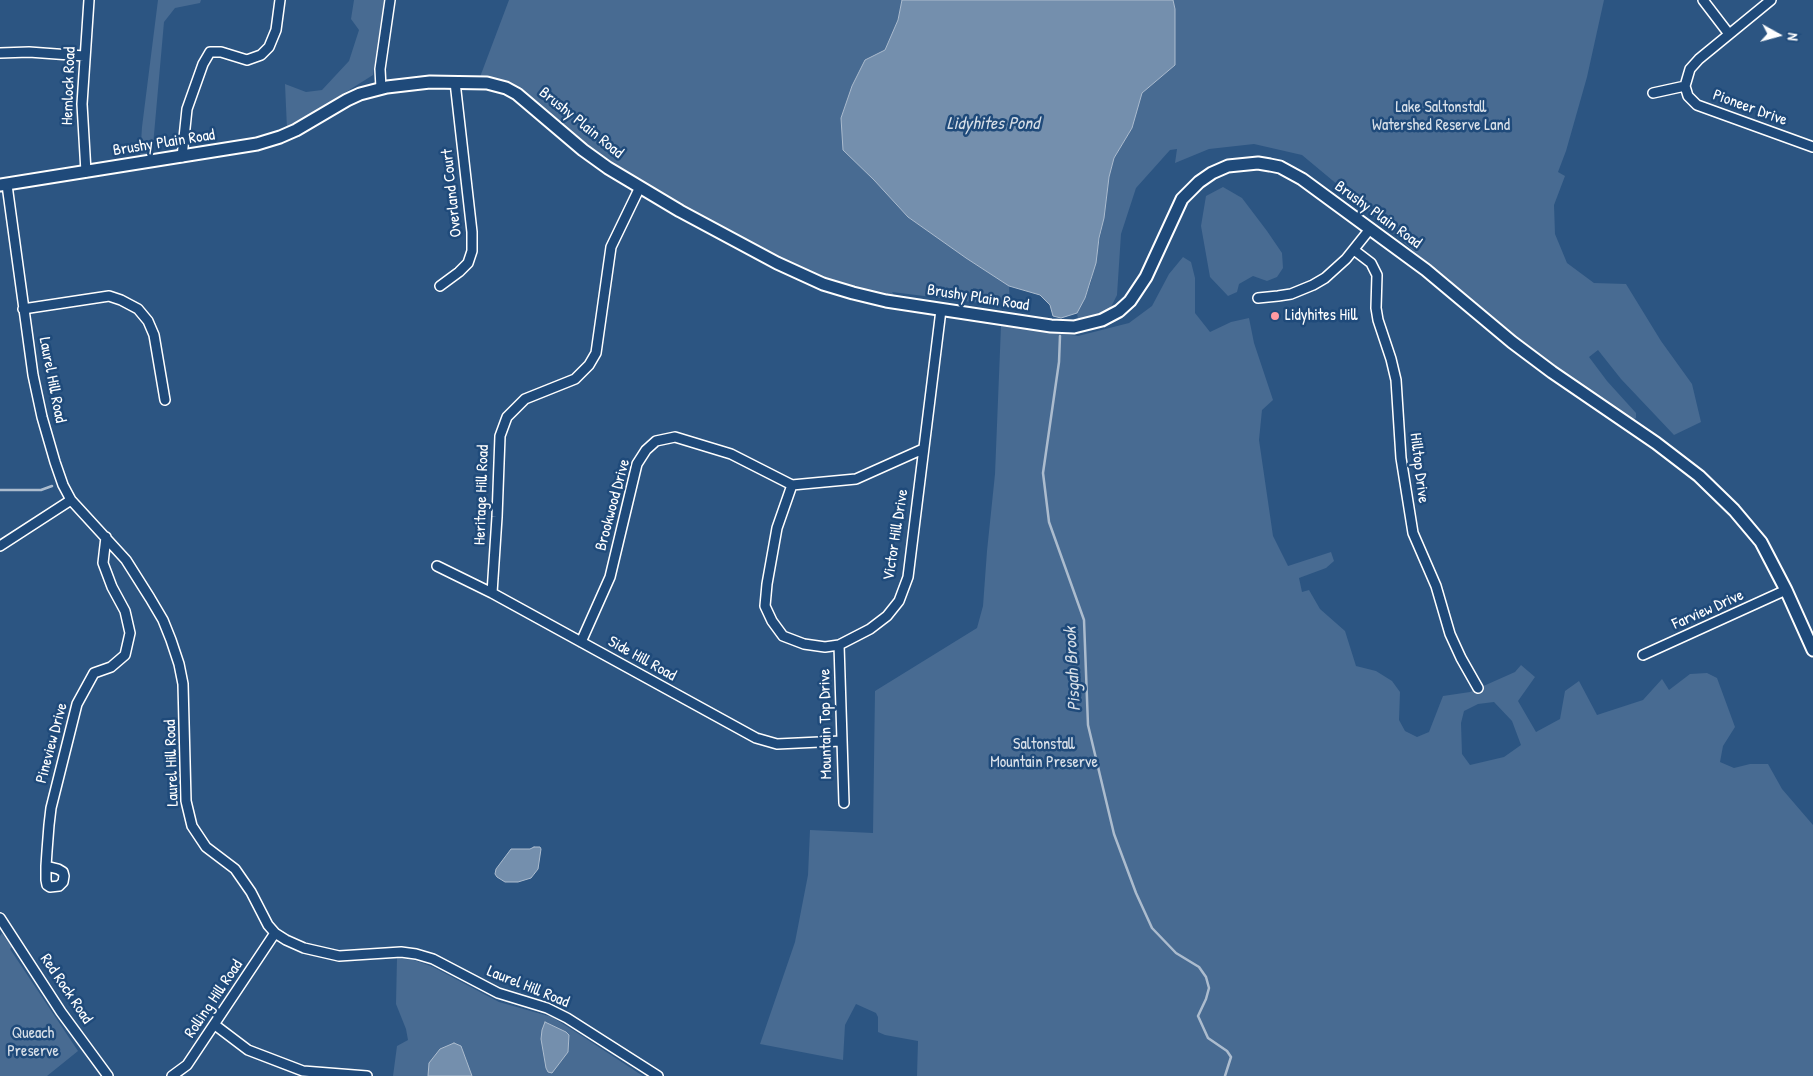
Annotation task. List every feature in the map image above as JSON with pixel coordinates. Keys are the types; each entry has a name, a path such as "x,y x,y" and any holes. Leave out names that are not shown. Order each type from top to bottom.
{"main road":[{"name":"Brushy Plain Road","path":"3,185 257,144 280,137 303,126 347,100 382,88 409,84 487,83 506,88 517,94 583,150 640,187 736,242 823,284 886,301 1064,327 1085,326 1109,317 1130,301 1139,290 1182,200 1199,182 1212,173 1228,166 1258,163 1280,168 1302,179 1370,228 1426,270 1512,342 1686,465 1724,500 1752,531 1768,555 1786,590 1813,650"}],"street":[{"name":"Hemlock Road","path":"86,172 82,104 89,0"},
{"path":"182,157 187,109 203,64 210,52 221,52 247,60 260,55 269,47 276,30 280,0"},
{"path":"382,88 380,69 390,0"},
{"path":"1703,0 1729,34"},
{"path":"1653,93 1685,86 1690,68 1771,0"},
{"path":"0,53 38,52 84,56"},
{"name":"Overland Court","path":"440,286 468,263 472,251 472,232 455,82"},
{"name":"Pioneer Drive","path":"1685,86 1688,96 1697,105 1813,147"},
{"name":"Laurel Hill Road","path":"3,185 33,375 42,417 55,462 63,485 71,500 126,560 163,620 179,664 184,703 186,801 192,826 206,847 235,869 251,892 268,924 275,933 286,940 304,948 339,956 401,952 433,959 498,993 547,1008 567,1018 658,1076"},
{"name":"Heritage Hill Road","path":"492,593 500,436 508,417 525,399 575,378 589,365 596,353 611,247 640,187"},
{"path":"1258,298 1284,295 1313,285 1338,267 1354,250 1370,228"},
{"name":"Hilltop Drive","path":"1354,250 1371,263 1377,276 1376,308 1396,380 1401,458 1412,533 1436,586 1450,634 1478,688"},
{"path":"23,309 109,296 138,309 148,321 154,335 165,400"},
{"path":"792,485 856,479 923,449 941,310"},
{"name":"Brookwood Drive","path":"581,642 610,577 637,464 646,450 656,440 674,437 731,454 792,485"},
{"name":"Victor Hill Drive","path":"792,485 778,528 767,584 766,606 772,621 783,636 804,644 825,647 840,645 887,616 899,601 908,576 923,449"},
{"path":"0,546 71,500"},
{"name":"Pineview Drive","path":"46,866 51,808 77,704 94,673 111,667 125,655 130,633 125,611 112,587 103,563 106,537"},
{"name":"Side Hill Road","path":"437,566 492,593 756,738 776,744 841,742"},
{"name":"Farview Drive","path":"1643,656 1786,590"},
{"name":"Mountain Top Drive","path":"840,645 844,803"},
{"name":"Red Rock Road","path":"0,918 61,1012 108,1076"},
{"name":"Rolling Hill Road","path":"172,1076 187,1065 215,1026 275,933"},
{"path":"215,1026 248,1050 304,1071 368,1076"}],"green space":[{"path":"158,0 201,0 200,3 175,8 164,22 152,157 140,159 142,127"},
{"path":"354,0 384,0 373,75 287,129 285,84 306,92 322,90 349,61 359,30 351,19"},
{"path":"509,0 902,0 898,20 885,50 865,60 852,86 841,118 843,150 908,217 1009,286 1010,303 988,304 892,292 896,298 824,279 776,257 688,210 597,155 519,87 498,79 480,77"},
{"name":"Lake Saltonstall Watershed Reserve Land","path":"1173,0 1604,0 1587,77 1566,151 1558,172 1565,176 1554,205 1555,234 1567,263 1594,283 1626,284 1661,341 1692,384 1701,422 1674,435 1621,379 1598,350 1589,357 1607,381 1636,413 1636,418 1632,420 1543,361 1302,155 1254,144 1209,149 1175,163 1177,149 1170,150 1136,188 1121,234 1117,295 1110,309 1093,316 1078,319 1077,313 1091,282 1114,158 1132,128 1142,93 1175,65 1175,9"},
{"path":"1223,187 1242,198 1267,231 1282,253 1283,268 1277,277 1267,281 1253,276 1239,284 1237,292 1228,296 1210,277 1201,226 1206,196"},
{"name":"Saltonstall Mountain Preserve","path":"1183,257 1191,262 1195,278 1195,313 1210,332 1231,322 1249,318 1254,343 1273,400 1262,410 1259,440 1273,536 1288,566 1331,552 1334,561 1326,568 1299,578 1302,592 1309,590 1320,609 1345,631 1356,666 1376,671 1392,681 1400,692 1399,720 1405,731 1417,737 1429,732 1443,696 1470,692 1515,672 1521,665 1535,677 1518,701 1536,732 1560,719 1565,691 1579,681 1597,715 1643,700 1662,679 1669,690 1690,674 1707,673 1717,678 1735,727 1723,746 1720,762 1734,768 1750,764 1768,764 1782,789 1813,825 1813,1076 917,1076 918,1041 878,1032 878,1017 876,1013 856,1004 845,1025 843,1060 760,1044 795,942 808,875 810,830 873,833 875,691 977,628 983,606 995,474 1001,326 1078,336 1129,323 1152,306 1169,274","holes":["1494,702 1512,721 1521,745 1504,757 1470,765 1462,754 1461,723 1464,711 1478,704"]},
{"name":"Queach Preserve","path":"2,933 12,947 10,949 78,1051 47,1076 0,1076 0,936"},
{"path":"397,958 414,960 433,967 499,1002 552,1017 643,1076 393,1076 397,1046 408,1040 406,1029 396,1004"}],"water":[{"name":"Lidyhites Pond","path":"902,0 1173,0 1175,9 1175,65 1142,93 1132,128 1114,158 1109,177 1096,263 1085,298 1077,313 1061,318 1053,316 1050,305 1040,295 1009,286 966,258 908,217 843,150 841,118 852,86 865,60 885,50 898,20"},
{"path":"540,847 541,849 538,869 531,878 518,882 505,882 497,877 495,874 496,869 511,849 530,849"},
{"path":"545,1022 569,1035 568,1052 552,1073 548,1072 546,1068 541,1039"},
{"path":"454,1043 461,1046 472,1076 428,1076 429,1063 440,1049"}],"waterway":[{"name":"Pisgah Brook","path":"1060,336 1059,362 1043,473 1049,522 1084,620 1088,725 1114,834 1136,893 1152,928 1176,953 1199,967 1206,977 1209,988 1198,1016 1208,1038 1227,1051 1231,1057 1225,1076"},
{"path":"0,490 41,490 52,486"}],"place":[{"name":"Lidyhites Hill","path":"1275,316"}]}
